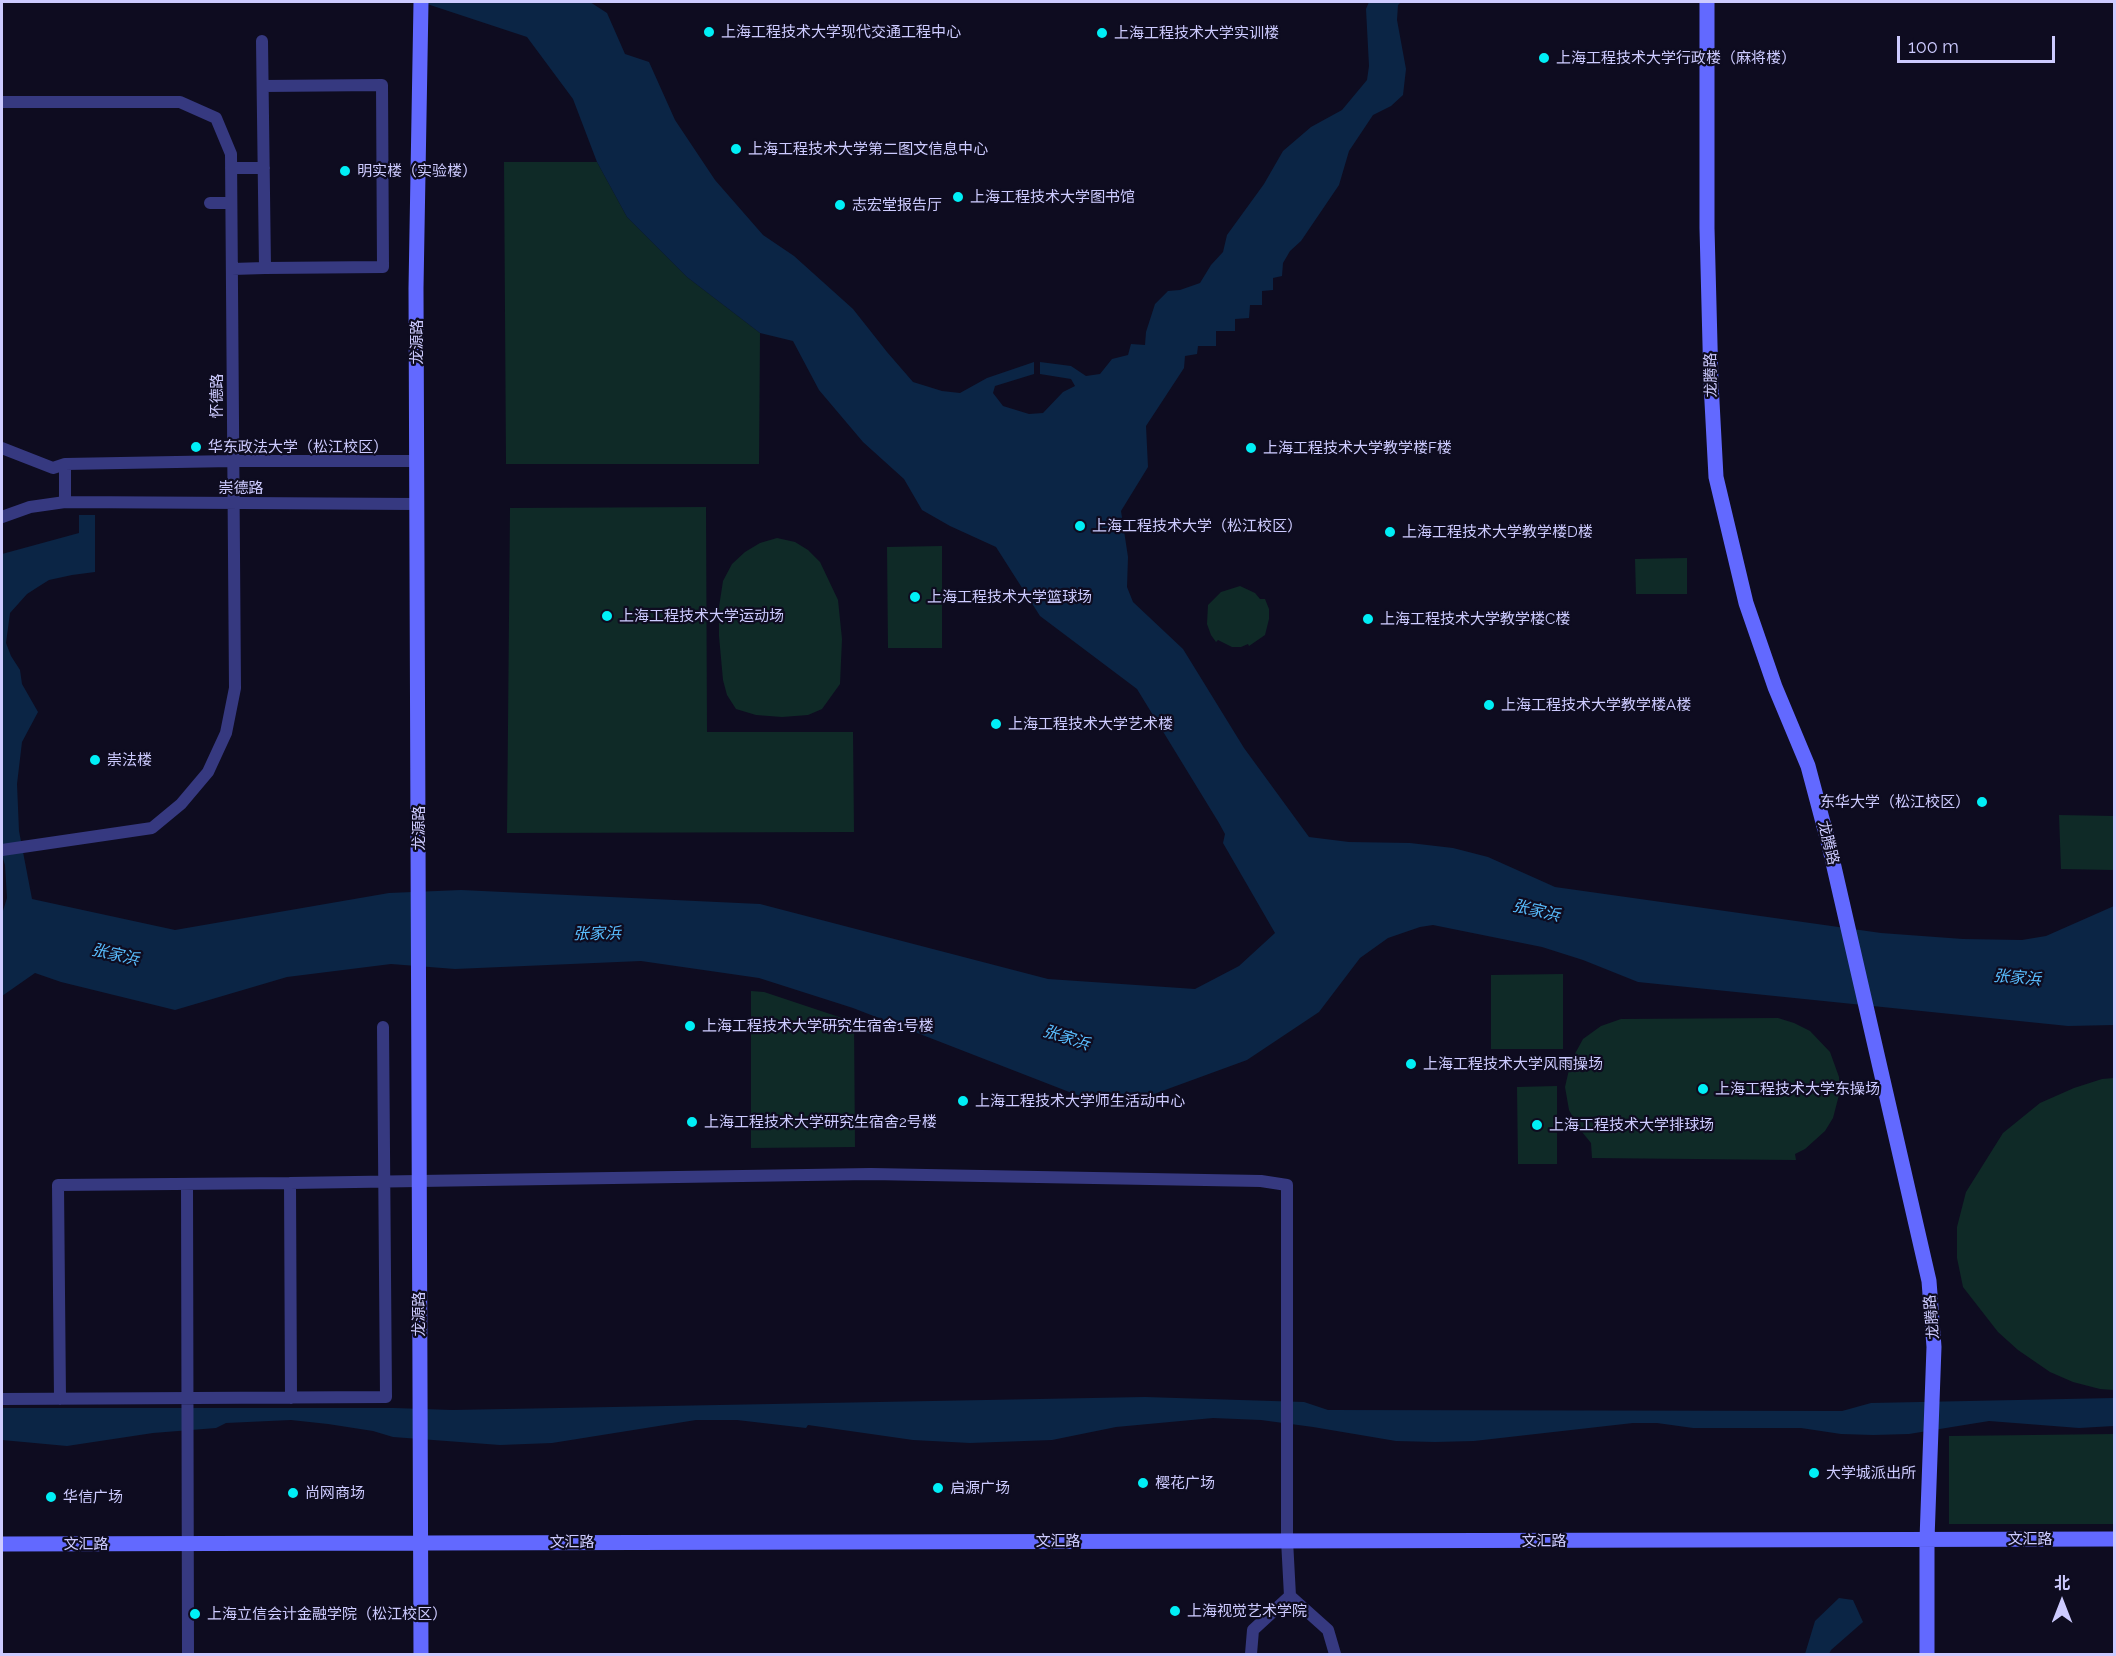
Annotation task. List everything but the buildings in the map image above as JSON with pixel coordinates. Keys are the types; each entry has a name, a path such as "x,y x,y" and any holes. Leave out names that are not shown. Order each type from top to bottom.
{"main road":[{"name":"龙腾路","path":"1707,2 1707,228 1716,477 1746,603 1775,687 1808,766 1843,905 1929,1281 1934,1347 1927,1539 1927,1654"},
{"name":"龙源路","path":"421,4 416,288 421,1654"},
{"name":"文汇路","path":"2,1544 2115,1539"}],"street":[{"path":"262,41 265,268"},
{"path":"232,269 383,267 382,85 263,86"},
{"name":"怀德路","path":"2,102 180,102 216,118 231,154 235,688 226,733 208,772 181,804 152,828 2,850"},
{"path":"231,168 264,168"},
{"path":"210,203 231,203"},
{"name":"崇德路","path":"2,448 53,468 65,465 232,461 417,461"},
{"path":"65,465 65,502"},
{"name":"崇德路","path":"2,517 30,507 65,502 417,504"},
{"path":"2,1399 386,1397 383,1027"},
{"path":"60,1399 58,1185 871,1174 1261,1181 1287,1185 1287,1540 1290,1596 1328,1630 1335,1654"},
{"path":"290,1183 291,1398"},
{"path":"187,1184 189,1654"},
{"path":"1251,1654 1253,1630 1290,1596"}],"green space":[{"path":"504,162 597,162 627,217 687,277 760,333 759,464 506,464"},
{"name":"上海工程技术大学运动场","path":"706,507 707,732 853,732 854,832 507,833 510,508"},
{"path":"777,538 795,542 808,550 820,562 838,600 842,639 840,684 822,709 808,715 782,717 756,715 736,709 727,695 723,680 719,607 723,581 732,564 745,552 760,543"},
{"name":"上海工程技术大学篮球场","path":"942,546 942,648 888,648 887,547"},
{"path":"1687,558 1687,594 1636,594 1635,559"},
{"path":"1240,586 1255,593 1260,599 1265,599 1269,609 1269,619 1265,635 1249,646 1248,644 1232,647 1218,640 1216,642 1211,635 1207,624 1208,605 1221,592"},
{"path":"2059,815 2114,816 2114,870 2061,869"},
{"path":"1563,974 1563,1049 1491,1049 1491,975"},
{"path":"751,991 764,992 854,1022 855,1147 751,1148"},
{"name":"上海工程技术大学东操场","path":"1778,1018 1810,1031 1830,1052 1839,1077 1840,1091 1833,1118 1825,1131 1805,1149 1795,1154 1796,1160 1592,1158 1591,1143 1578,1127 1569,1110 1565,1087 1571,1061 1583,1039 1601,1026 1621,1019"},
{"path":"2114,1078 2114,1390 2073,1382 2050,1372 2018,1350 1998,1332 1963,1287 1957,1258 1957,1227 1966,1192 2003,1133 2040,1103 2074,1088 2102,1079"},
{"name":"上海工程技术大学排球场","path":"1557,1086 1557,1164 1518,1164 1517,1087"},
{"path":"2114,1434 2114,1524 1949,1524 1949,1436"}],"water":[{"name":"张家浜","path":"421,2 590,2 607,13 625,54 649,62 675,120 715,180 763,235 794,256 853,309 913,382 942,391 960,393 987,378 1034,362 1034,374 995,386 993,393 1003,406 1029,414 1043,413 1063,392 1075,386 1071,379 1040,374 1040,362 1071,366 1086,376 1100,374 1112,359 1128,355 1131,344 1145,345 1146,332 1155,304 1168,291 1180,290 1200,283 1211,265 1223,252 1227,235 1264,184 1283,151 1311,127 1342,110 1367,80 1369,66 1366,9 1369,2 1401,2 1398,5 1397,20 1406,69 1403,95 1391,106 1373,115 1349,151 1339,185 1283,263 1282,276 1273,278 1273,290 1262,291 1262,305 1250,305 1249,318 1235,319 1235,331 1216,331 1216,346 1198,346 1197,354 1185,356 1184,368 1146,426 1148,467 1121,511 1128,557 1127,587 1133,602 1183,649 1244,748 1309,837 1349,842 1410,843 1453,848 1488,857 1555,887 1881,933 1963,939 2022,940 2046,936 2114,906 2114,1025 2068,1026 1638,982 1583,960 1542,947 1433,925 1388,938 1360,958 1319,1012 1247,1060 1113,1109 853,1008 759,978 641,961 455,969 391,964 287,977 175,1010 61,982 35,973 2,996 2,914 7,898 5,865 2,855 2,554 79,533 79,515 95,515 95,572 49,580 27,594 10,613 6,643 20,670 22,684 38,712 22,742 17,784 19,831 32,899 175,930 389,893 461,890 760,904 1048,979 1195,989 1239,966 1275,933 1223,843 1225,834 1219,823 1137,689 1040,616 996,547 922,510 904,479 863,442 819,390 793,341 760,333 687,277 627,217 597,162 573,99 527,37"},
{"path":"1145,1397 1304,1402 1328,1410 1842,1411 1871,1403 2114,1398 2114,1426 2079,1428 1989,1421 1909,1434 1873,1435 1841,1434 1801,1428 1693,1428 1657,1423 1633,1423 1474,1441 1435,1442 1396,1441 1261,1420 1213,1418 1116,1427 1052,1440 970,1443 913,1440 808,1425 806,1428 737,1420 696,1420 552,1443 500,1445 393,1437 373,1431 291,1420 226,1423 216,1428 153,1433 67,1446 2,1440 2,1408 452,1410"},
{"path":"1839,1598 1853,1600 1863,1622 1829,1654 1805,1654 1815,1621"}],"place":[{"name":"上海工程技术大学现代交通工程中心","path":"709,32"},
{"name":"上海工程技术大学实训楼","path":"1102,33"},
{"name":"上海工程技术大学行政楼（麻将楼）","path":"1544,58"},
{"name":"上海工程技术大学第二图文信息中心","path":"736,149"},
{"name":"明实楼（实验楼）","path":"345,171"},
{"name":"上海工程技术大学图书馆","path":"958,197"},
{"name":"志宏堂报告厅","path":"840,205"},
{"name":"华东政法大学（松江校区）","path":"196,447"},
{"name":"上海工程技术大学教学楼F楼","path":"1251,448"},
{"name":"上海工程技术大学（松江校区）","path":"1080,526"},
{"name":"上海工程技术大学教学楼D楼","path":"1390,532"},
{"name":"上海工程技术大学篮球场","path":"915,597"},
{"name":"上海工程技术大学运动场","path":"607,616"},
{"name":"上海工程技术大学教学楼C楼","path":"1368,619"},
{"name":"上海工程技术大学教学楼A楼","path":"1489,705"},
{"name":"上海工程技术大学艺术楼","path":"996,724"},
{"name":"崇法楼","path":"95,760"},
{"name":"东华大学（松江校区）","path":"1982,802"},
{"name":"上海工程技术大学研究生宿舍1号楼","path":"690,1026"},
{"name":"上海工程技术大学风雨操场","path":"1411,1064"},
{"name":"上海工程技术大学东操场","path":"1703,1089"},
{"name":"上海工程技术大学师生活动中心","path":"963,1101"},
{"name":"上海工程技术大学研究生宿舍2号楼","path":"692,1122"},
{"name":"上海工程技术大学排球场","path":"1537,1125"},
{"name":"大学城派出所","path":"1814,1473"},
{"name":"樱花广场","path":"1143,1483"},
{"name":"启源广场","path":"938,1488"},
{"name":"尚网商场","path":"293,1493"},
{"name":"华信广场","path":"51,1497"},
{"name":"上海视觉艺术学院","path":"1175,1611"},
{"name":"上海立信会计金融学院（松江校区）","path":"195,1614"}]}
